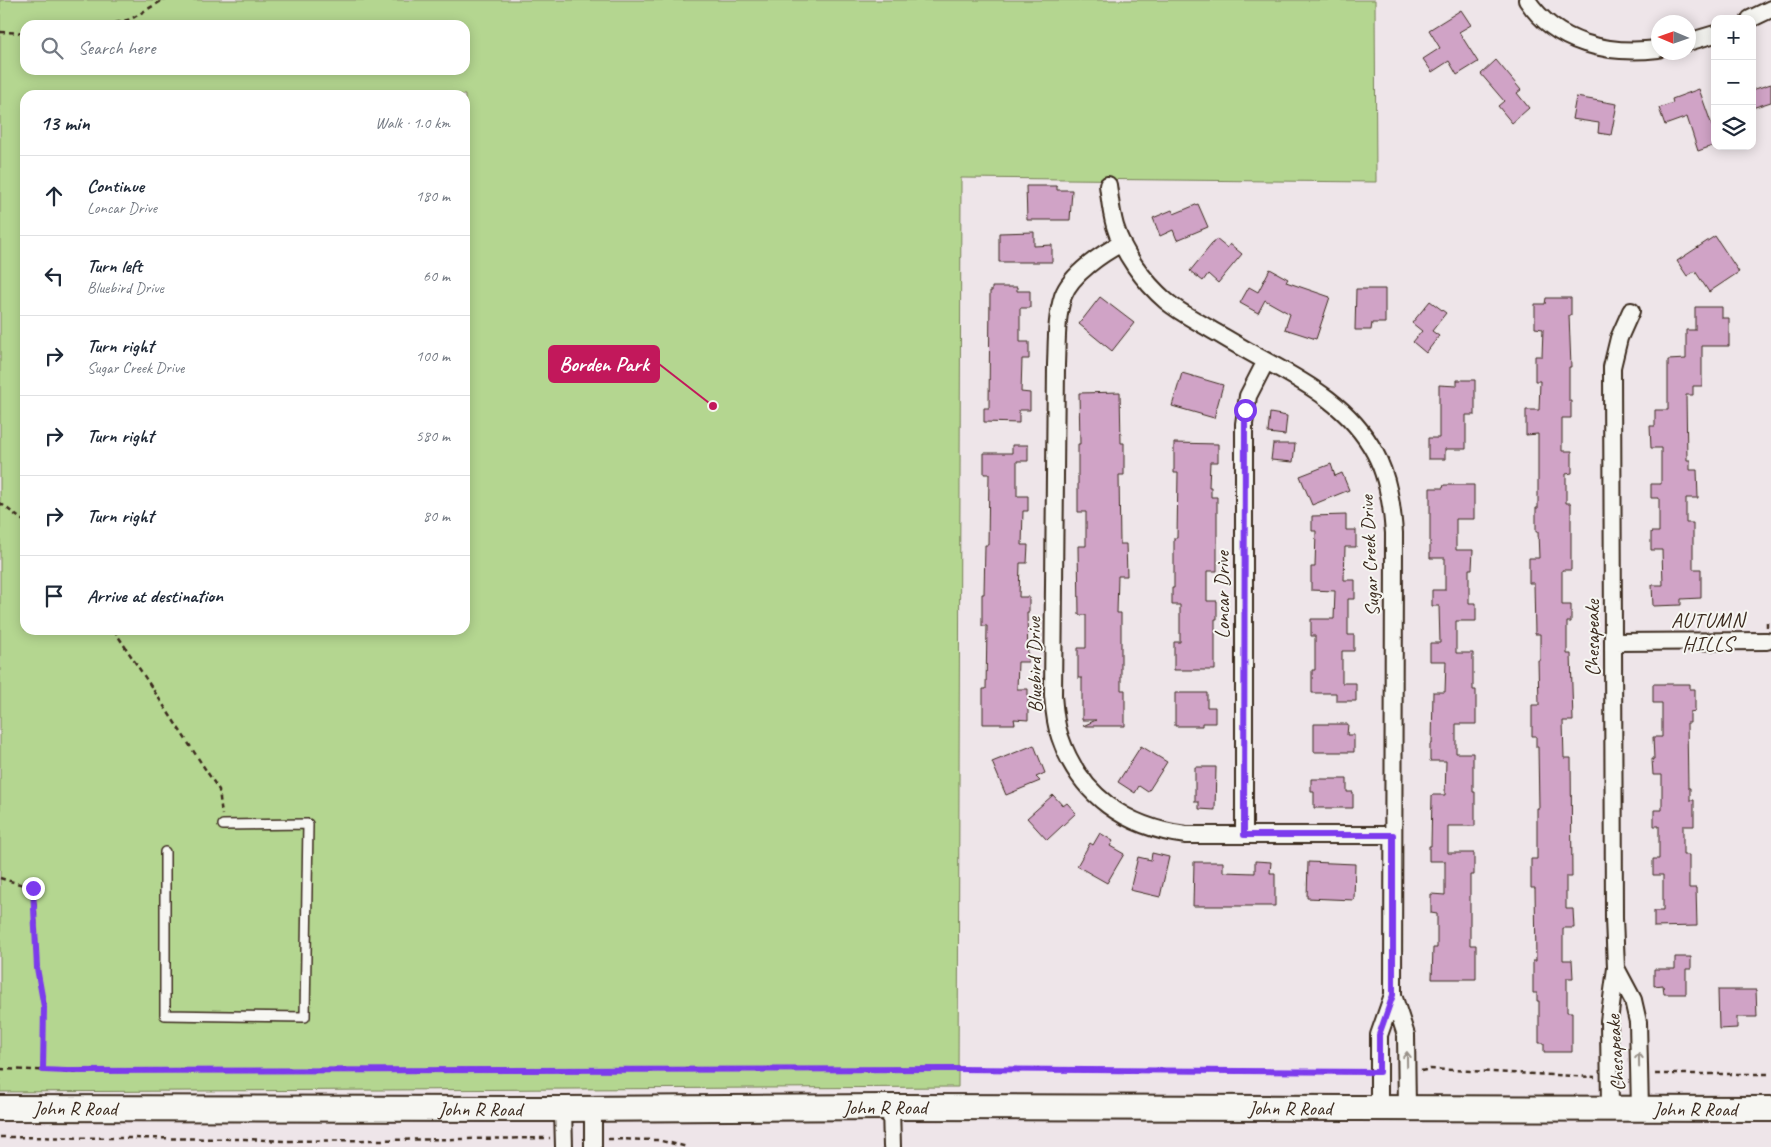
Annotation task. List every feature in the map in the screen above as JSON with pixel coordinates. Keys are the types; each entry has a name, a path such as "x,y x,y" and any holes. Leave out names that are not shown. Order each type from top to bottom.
{"main road":[{"name":"John R Road","path":"0,1108 593,1109 892,1107 1771,1109"}],"street":[{"path":"1527,0 1534,10 1552,27 1586,43 1615,49 1651,49"},
{"path":"1756,16 1771,9"},
{"path":"1696,40 1711,35"},
{"name":"Sugar Creek Drive","path":"1108,185 1110,206 1122,243 1140,272 1166,301 1181,312 1313,387 1351,420 1366,438 1376,454 1388,488 1394,533 1393,995 1406,1035 1407,1108"},
{"name":"Bluebird Drive","path":"1122,243 1103,253 1075,278 1064,294 1058,317 1053,695 1059,735 1075,770 1095,794 1126,818 1164,832 1186,835 1393,835"},
{"name":"Chesapeake","path":"1610,1109 1609,1021 1616,968 1614,908 1612,367 1619,338 1631,311"},
{"name":"Loncar Drive","path":"1244,835 1244,424 1248,396 1266,361"},
{"path":"1613,642 1767,641"},
{"name":"Chesapeake","path":"1616,968 1633,1000 1638,1022 1640,1108"},
{"name":"Sugar Creek Drive","path":"1379,1108 1379,1035 1393,995"},
{"path":"892,1107 892,1147"},
{"path":"563,1109 564,1147"},
{"path":"593,1109 593,1147"}],"lane":[{"path":"164,852 165,1015 305,1017 308,824 223,825"}],"path":[{"path":"127,20 163,0"},
{"path":"0,32 20,33"},
{"path":"0,504 20,518"},
{"path":"117,635 219,790 223,825"},
{"path":"33,875 37,968 44,1007 43,1070"},
{"path":"0,878 33,888"},
{"path":"0,1069 86,1071 922,1069 1379,1072"},
{"path":"1407,1072 1430,1069 1609,1077"},
{"path":"1639,1077 1662,1073 1771,1074"},
{"path":"0,1137 284,1141 548,1138"},
{"path":"609,1139 656,1140 688,1147"}],"green space":[{"path":"0,0 1375,0 1376,182 961,178 958,1087 0,1092"}],"building":[{"path":"1461,10 1471,25 1459,32 1478,62 1457,75 1449,61 1432,72 1423,59 1440,48 1429,30"},
{"path":"1496,60 1521,90 1517,93 1529,108 1512,123 1498,106 1504,101 1481,74"},
{"path":"1771,84 1771,102 1756,107 1756,89"},
{"path":"1699,89 1711,123 1711,146 1698,151 1687,117 1665,125 1659,108 1673,103 1672,99"},
{"path":"1576,97 1617,104 1611,135 1598,133 1599,123 1572,119"},
{"path":"1026,186 1057,186 1057,190 1072,190 1070,220 1027,220"},
{"path":"1198,204 1208,227 1177,240 1173,230 1160,236 1153,218 1172,210 1174,214"},
{"path":"1034,232 1034,246 1052,245 1052,262 999,262 999,233"},
{"path":"1715,236 1739,272 1709,292 1695,271 1687,276 1677,261"},
{"path":"1216,239 1227,248 1230,244 1242,254 1218,283 1208,274 1203,281 1190,271"},
{"path":"1270,269 1288,279 1286,282 1330,297 1316,339 1285,329 1290,314 1265,300 1258,313 1240,303 1249,287 1258,292"},
{"path":"992,287 1017,287 1017,291 1030,291 1030,308 1020,308 1020,342 1029,342 1029,359 1022,359 1021,392 1030,393 1030,410 1019,410 1019,423 984,422 984,408 989,408 990,291 992,291"},
{"path":"1356,289 1385,289 1385,323 1372,323 1371,330 1355,330"},
{"path":"1100,297 1134,323 1112,351 1079,324"},
{"path":"1546,298 1571,298 1571,315 1569,315 1571,367 1569,367 1569,401 1571,401 1571,418 1562,418 1562,451 1572,451 1572,473 1566,474 1566,503 1571,503 1571,570 1562,570 1562,605 1571,605 1571,622 1567,622 1567,654 1571,654 1573,721 1563,721 1564,758 1571,758 1572,877 1566,877 1566,909 1573,909 1574,928 1563,928 1563,960 1572,960 1573,978 1567,978 1567,1012 1572,1012 1572,1052 1544,1052 1544,1043 1539,1043 1539,1001 1537,1001 1537,993 1533,993 1533,961 1536,961 1535,888 1531,888 1531,859 1537,859 1537,808 1539,808 1538,747 1536,747 1536,736 1532,736 1532,705 1539,705 1538,660 1540,660 1540,634 1535,634 1534,583 1529,583 1529,558 1539,558 1538,532 1536,532 1536,508 1538,508 1538,434 1526,435 1526,410 1539,410 1540,381 1535,381 1535,356 1542,356 1543,329 1535,328 1535,304 1545,304"},
{"path":"1430,301 1446,313 1432,331 1439,336 1426,353 1413,342 1422,331 1412,323"},
{"path":"1695,307 1722,307 1722,318 1729,318 1729,346 1702,346 1702,386 1693,386 1693,395 1686,395 1687,460 1690,460 1690,470 1697,470 1698,498 1686,498 1686,523 1693,523 1693,569 1701,569 1701,598 1681,599 1681,605 1653,606 1652,585 1663,585 1662,550 1651,550 1651,532 1659,532 1659,498 1651,498 1651,484 1661,484 1661,448 1651,448 1650,426 1655,426 1655,410 1668,410 1668,360 1686,359 1686,330 1695,330"},
{"path":"1182,373 1223,385 1214,418 1172,406"},
{"path":"1457,380 1475,380 1475,415 1466,415 1466,449 1445,449 1445,459 1428,459 1428,438 1439,438 1439,385 1457,386"},
{"path":"1120,392 1121,443 1124,443 1124,475 1119,475 1120,544 1126,544 1127,576 1118,576 1117,613 1121,613 1121,690 1125,690 1125,726 1083,726 1096,720 1082,720 1082,678 1078,678 1078,648 1086,648 1086,615 1079,615 1078,546 1086,546 1086,512 1078,512 1079,393"},
{"path":"1270,413 1287,416 1285,435 1268,433"},
{"path":"1174,443 1218,444 1218,462 1210,462 1209,487 1211,487 1211,497 1217,497 1217,571 1207,571 1207,601 1217,601 1215,670 1174,670 1174,642 1180,642 1180,605 1172,605 1174,538 1177,538 1178,473 1174,473"},
{"path":"1273,444 1295,444 1293,462 1271,460"},
{"path":"1012,445 1028,445 1028,461 1017,461 1017,496 1028,496 1028,511 1023,511 1022,545 1028,545 1027,563 1020,563 1019,597 1029,597 1029,612 1027,612 1028,662 1018,662 1017,689 1028,689 1028,720 1014,719 1015,724 983,724 983,689 986,689 987,626 982,626 982,594 984,594 985,545 988,545 989,474 984,474 984,453 1012,453"},
{"path":"1331,464 1335,476 1342,473 1349,490 1312,505 1300,476"},
{"path":"1444,485 1474,485 1474,519 1456,519 1456,550 1473,550 1472,569 1469,569 1469,603 1476,603 1476,621 1456,621 1456,653 1473,653 1473,690 1476,690 1476,724 1456,724 1456,753 1473,753 1475,826 1448,826 1448,853 1474,853 1474,875 1470,875 1470,945 1476,945 1476,979 1432,979 1433,948 1437,948 1437,914 1431,913 1431,894 1445,895 1445,861 1429,861 1432,795 1445,795 1446,761 1430,761 1430,744 1432,744 1433,692 1445,692 1446,661 1430,661 1430,643 1440,643 1439,606 1432,606 1432,590 1445,590 1445,558 1430,558 1430,488 1443,488"},
{"path":"1346,515 1346,530 1356,530 1356,547 1345,547 1344,580 1355,580 1355,599 1348,599 1348,635 1354,635 1354,651 1342,651 1342,683 1356,683 1356,701 1336,701 1336,693 1312,693 1312,670 1315,670 1315,636 1311,636 1311,619 1334,619 1335,591 1311,590 1311,567 1315,567 1316,531 1312,531 1312,516"},
{"path":"1653,684 1690,684 1690,689 1695,689 1695,711 1690,712 1690,723 1687,723 1688,788 1690,788 1690,800 1694,800 1694,826 1683,826 1683,855 1689,855 1689,888 1696,888 1697,926 1654,927 1654,911 1663,911 1663,875 1653,875 1653,859 1659,859 1659,826 1654,826 1654,810 1662,810 1662,775 1653,775 1653,737 1662,737 1662,703 1653,703"},
{"path":"1175,693 1207,693 1207,707 1215,707 1215,723 1202,723 1202,726 1175,726"},
{"path":"1314,724 1348,724 1347,735 1354,735 1354,752 1314,752"},
{"path":"1034,745 1045,773 1036,777 1040,781 1006,795 992,762"},
{"path":"1141,746 1167,762 1148,792 1139,786 1135,793 1118,782"},
{"path":"1195,767 1216,767 1215,810 1199,809 1199,802 1195,802"},
{"path":"1311,779 1347,779 1347,792 1353,792 1353,808 1314,808 1314,792 1311,792"},
{"path":"1053,795 1063,806 1067,803 1076,813 1047,840 1027,818"},
{"path":"1100,833 1113,841 1110,846 1124,854 1107,883 1077,866 1090,843 1093,845"},
{"path":"1152,853 1169,857 1160,897 1130,890 1138,857 1151,860"},
{"path":"1255,861 1271,862 1270,873 1275,873 1275,906 1193,906 1194,862 1223,862 1223,872 1255,873"},
{"path":"1308,862 1355,864 1354,900 1307,898"},
{"path":"1675,957 1691,957 1691,969 1686,969 1686,994 1664,994 1663,985 1654,986 1654,969 1675,969"},
{"path":"1718,990 1756,990 1757,1017 1737,1017 1737,1028 1719,1029"}],"place":[{"name":"Borden Park","path":"713,406"}],"district":[{"name":"AUTUMN HILLS","path":"1708,632"}],"route":[{"path":"33,888 37,968 44,1007 43,1070 951,1069 1379,1072 1379,1035 1393,995 1393,835 1244,835 1245,410"}]}
